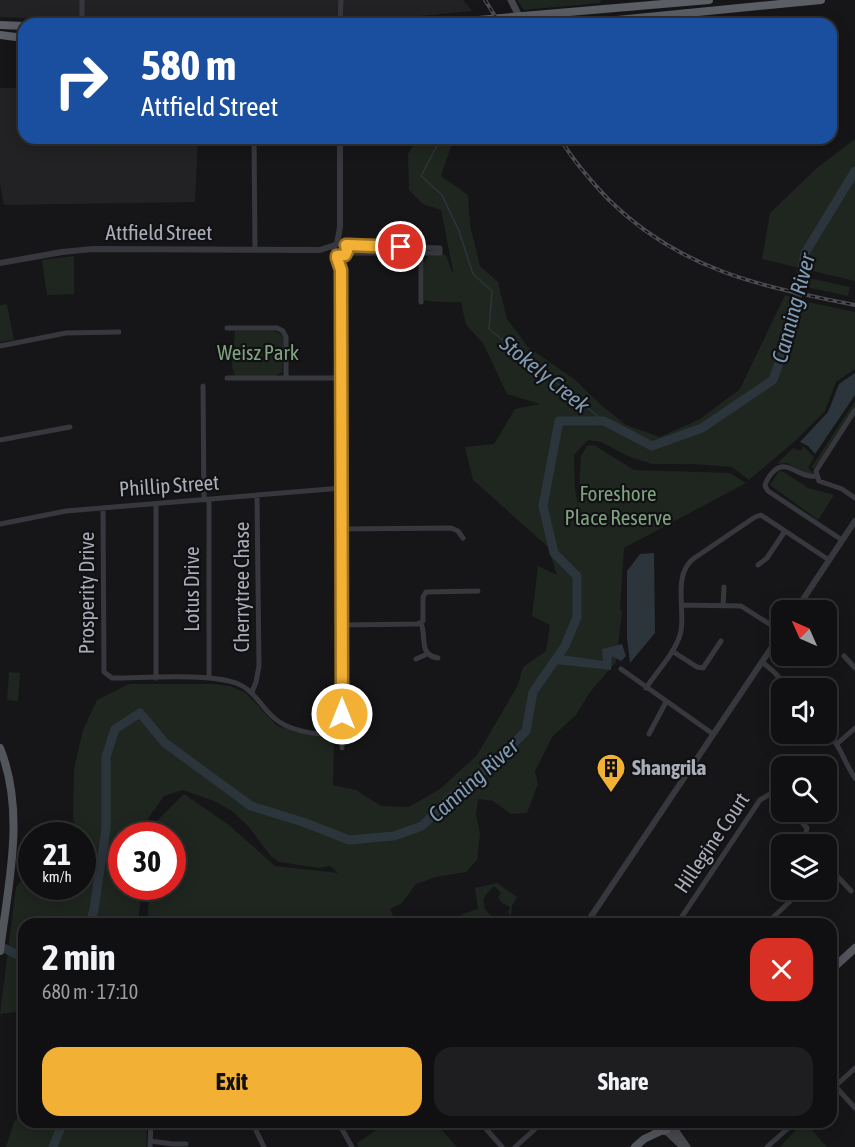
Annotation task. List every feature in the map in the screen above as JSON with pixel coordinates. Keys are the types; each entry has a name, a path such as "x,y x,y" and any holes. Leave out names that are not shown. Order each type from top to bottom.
{"highway":[{"path":"549,18 709,0"},
{"path":"633,18 762,3 821,0"},
{"path":"0,25 18,26"},
{"path":"0,35 18,38"}],"main road":[{"path":"512,0 521,18"},
{"path":"0,748 8,771 14,808 12,850 0,951"},
{"path":"837,964 855,948"},
{"path":"644,1139 651,1128"},
{"path":"635,1147 644,1139 665,1128"},
{"path":"668,1128 674,1138 685,1147"},
{"path":"668,1128 685,1147"}],"street":[{"path":"82,0 82,18"},
{"path":"340,18 341,0"},
{"path":"254,144 255,249"},
{"path":"340,144 340,227 334,251 341,270 342,748"},
{"path":"340,227 346,254 341,270"},
{"name":"Attfield Street","path":"320,250 336,244 345,244"},
{"path":"345,244 421,250"},
{"name":"Attfield Street","path":"0,263 93,249 320,250 337,255"},
{"path":"421,250 422,302"},
{"path":"337,255 440,250"},
{"path":"227,328 277,328 283,331 286,337 286,378"},
{"path":"0,346 66,333 119,332"},
{"path":"227,378 341,378"},
{"name":"Lotus Drive","path":"203,386 209,678"},
{"path":"816,477 818,466 855,410"},
{"path":"0,440 70,427"},
{"path":"842,540 768,491 765,486 766,481 774,470 781,466 789,466 803,476 816,477 824,484 842,489 855,498"},
{"name":"Phillip Street","path":"0,524 66,511 342,488"},
{"name":"Cherrytree Chase","path":"249,690 257,677 259,666 257,496"},
{"path":"156,504 156,678"},
{"name":"Prosperity Drive","path":"104,508 104,672 112,678 209,678 234,682 249,690"},
{"path":"646,688 672,651 681,633 683,575 688,563 693,559 758,516 766,518 829,560"},
{"path":"803,600 855,521"},
{"path":"342,529 451,528 458,531 463,538"},
{"path":"758,566 767,558 785,531"},
{"path":"723,606 724,587"},
{"path":"438,658 427,654 424,648 421,623 423,597 426,592 478,591"},
{"path":"682,605 745,607 771,625"},
{"path":"342,625 421,623"},
{"path":"672,651 697,668 703,668 721,641"},
{"path":"590,918 771,648"},
{"path":"416,659 427,654"},
{"path":"844,656 855,668"},
{"path":"762,662 780,678"},
{"path":"621,669 713,734"},
{"path":"249,690 283,725 316,734 342,735"},
{"path":"649,734 666,702"},
{"path":"855,728 838,743 848,768 855,778"},
{"name":"Hillegine Court","path":"680,918 760,800 771,794"},
{"path":"837,876 851,891"},
{"path":"772,918 791,900"},
{"path":"837,1084 855,1068"},
{"path":"837,1092 855,1108"},
{"path":"151,1128 150,1144 186,1144"},
{"path":"255,1128 264,1147"},
{"path":"341,1128 352,1147"},
{"path":"485,1128 502,1147"},
{"path":"515,1147 536,1128"},
{"path":"767,1147 788,1128"}],"shaded area":[{"path":"0,0 463,0 472,11 399,18 0,17"},
{"path":"0,88 18,88 18,144 198,144 195,202 4,205 0,184"},
{"path":"855,373 855,395 815,454 808,446 800,442 828,412 839,384"},
{"path":"654,553 655,633 630,663 627,638 627,571 640,554"},
{"path":"622,644 626,656 621,661 612,656 611,670 555,664 562,655 603,661 602,649"}],"green space":[{"path":"517,0 601,0 600,3 524,10"},
{"path":"855,139 855,281 762,259 770,213 818,167"},
{"path":"95,144 109,144 116,148 111,154 109,149"},
{"name":"Foreshore Place Reserve","path":"414,144 452,144 441,176 468,195 470,225 480,266 498,282 507,319 528,347 574,379 626,425 660,437 700,419 740,389 785,295 855,312 855,369 836,382 825,411 795,441 749,480 732,467 652,464 628,456 601,442 588,440 574,455 578,506 581,456 587,446 594,445 634,470 730,473 746,483 624,548 620,608 622,613 616,662 590,692 576,715 552,737 535,771 538,784 527,813 511,814 493,801 478,799 476,814 480,834 477,860 466,872 436,877 416,884 402,903 390,909 394,918 147,918 149,900 186,900 186,822 156,822 184,794 229,825 275,866 338,873 330,866 320,868 279,862 270,855 249,827 232,811 214,801 183,790 164,796 148,822 108,822 108,900 141,900 139,918 18,918 18,1012 0,1014 18,884 18,900 96,900 96,822 74,822 73,816 74,769 83,730 97,700 129,684 230,686 246,693 277,726 334,740 333,785 356,790 381,806 409,807 440,789 477,755 518,685 523,667 546,651 550,625 532,616 538,566 557,575 548,547 473,480 465,447 494,444 515,409 540,404 507,394 483,343 466,325 461,302 424,300 424,263 428,256 440,253 446,255 453,271 441,210 423,204 409,190 408,154"},
{"path":"74,256 74,294 47,295 42,260"},
{"path":"799,276 850,287 848,296 797,285"},
{"path":"7,304 14,340 0,342 0,305"},
{"name":"Weisz Park","path":"235,331 274,331 281,334 284,339 282,372 276,376 235,376 232,367"},
{"path":"855,401 855,408 815,468 811,468"},
{"path":"803,446 814,457 808,468 813,472 811,475 787,463 777,464 793,448 801,451"},
{"path":"779,471 808,488 834,495 818,520 770,485"},
{"path":"9,672 20,673 18,701 7,700"},
{"path":"497,883 517,897 512,906 511,916 508,912 510,907 502,903 498,897 501,893 494,886 484,900 485,909 491,916 500,918 459,918 462,914 478,909 475,888"},
{"path":"18,1117 18,1128 147,1128 146,1147 6,1147 14,1122"},
{"path":"380,1128 440,1128 457,1147 358,1147 357,1143"},
{"path":"797,1128 810,1128 827,1147 780,1147"}],"waterway":[{"name":"Stokely Creek","path":"438,144 421,176 442,195 459,231 473,274 492,291 489,329 604,421"},
{"name":"Canning River","path":"92,918 106,829 106,757 115,729 140,713 165,743 251,806 303,822 349,840 394,836 422,826 451,797 497,760 526,731 533,692 565,646 577,617 577,576 554,553 543,506 559,421 604,421 652,446 702,428 773,380 793,323 805,253 855,171"},
{"name":"Canning River","path":"0,946 18,955"},
{"path":"53,1147 61,1128"}],"railway":[{"path":"485,0 496,18"},
{"path":"564,144 582,170 608,199 635,223 663,243 692,259 754,282 855,305"}],"place":[{"name":"Shangrila","path":"611,794"}],"route":[{"path":"342,714 341,270 337,256 345,255 346,245 401,247"}]}
